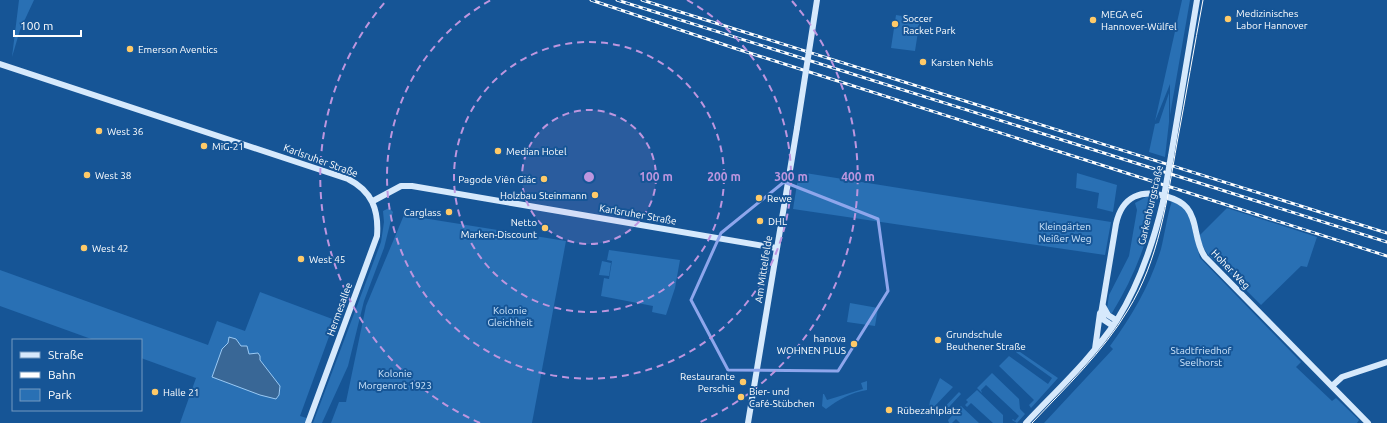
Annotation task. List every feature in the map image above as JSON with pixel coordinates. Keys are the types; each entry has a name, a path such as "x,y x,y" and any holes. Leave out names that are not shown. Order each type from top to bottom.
{"street":[{"name":"Am Mittelfelde","path":"748,423 817,0"},
{"name":"Garkenburgstraße","path":"1026,423 1095,349 1116,320 1143,271 1154,239 1163,202 1197,0"},
{"name":"Karlsruher Straße","path":"0,64 348,179 362,188 373,201 401,186 412,186 776,248"},
{"name":"Hoher Weg","path":"1112,326 1102,317 1116,224 1120,210 1137,195 1151,192 1177,200 1187,208 1192,217 1199,247 1205,257 1368,423"},
{"name":"Hermesallee","path":"308,423 377,236 378,220 373,201"},
{"path":"1103,306 1108,315 1116,320"},
{"path":"1095,349 1098,322 1103,306"},
{"path":"1332,386 1342,377 1387,362"}],"highlighted area":[{"path":"784,182 878,219 888,291 838,371 728,370 691,300 721,233"}],"green space":[{"path":"19,0 34,0 20,30 12,57"},
{"path":"1182,0 1190,0 1170,115 1170,84 1155,121"},
{"path":"896,15 920,19 915,51 891,48"},
{"path":"1169,93 1169,122 1165,157 1149,152 1155,124 1159,123"},
{"path":"799,172 1111,222 1105,255 793,209"},
{"name":"Kleingärten Neißer Weg","path":"1077,173 1117,185 1113,212 1097,208 1099,193 1076,188"},
{"path":"1146,197 1156,198 1145,243 1127,286 1112,313 1110,313 1107,309 1109,295 1129,256 1137,210 1135,203"},
{"name":"Stadtfriedhof Seelhorst","path":"1172,201 1182,206 1188,213 1200,258 1301,362 1296,367 1332,401 1336,398 1359,420 1357,423 1044,423 1113,349 1110,346 1133,312 1146,288 1157,262"},
{"path":"389,208 393,212 384,248 364,301 348,366 322,423 313,423 381,242 384,222 383,211"},
{"path":"1227,208 1317,237 1307,267 1301,266 1261,305 1209,255 1200,240 1199,236"},
{"path":"404,215 566,241 532,423 331,423 339,402 346,402 366,306"},
{"path":"609,250 680,260 675,288 666,315 652,312 653,306 601,296 604,278 609,279 612,261 607,260"},
{"path":"602,261 611,263 609,276 599,275"},
{"path":"0,270 208,345 217,321 245,331 260,292 335,320 300,416 310,419 308,423 180,423 196,378 142,358 142,339 91,339 0,306"},
{"path":"850,303 878,308 875,326 847,322"},
{"path":"1014,348 1058,378 1031,408 1029,405 1034,400 999,366 1009,356 1048,384 1052,378 1013,350"},
{"path":"992,373 1019,399 1020,409 1025,414 1017,423 1012,420 1013,419 1015,421 1019,416 986,385 981,390 982,393 977,388"},
{"path":"940,378 953,387 931,410 929,408 930,401"},
{"path":"867,381 867,390 845,397 826,409 822,406 823,394 827,400 863,389 861,383"},
{"path":"977,390 1003,415 1003,423 993,423 971,403 967,407 965,405 968,402 966,400"},
{"path":"959,392 961,394 939,418 937,415"},
{"path":"961,406 979,423 960,423 956,419 952,423 949,423 948,420"}],"shaded area":[{"path":"229,337 236,339 241,346 247,346 249,354 258,353 260,360 280,386 279,395 276,399 260,395 212,377 222,349 228,343"}],"tram line":[{"path":"1032,423 1096,355 1118,325 1139,291 1154,250 1165,208 1203,0"}],"railway":[{"path":"591,0 734,48 1387,256"},
{"path":"617,0 1387,242"},
{"path":"642,0 1387,233"}],"place":[{"name":"Medizinisches Labor Hannover","path":"1228,19"},
{"name":"MEGA eG Hannover-Wülfel","path":"1093,20"},
{"name":"Soccer Racket Park","path":"895,24"},
{"name":"Emerson Aventics","path":"130,49"},
{"name":"Karsten Nehls","path":"923,62"},
{"name":"West 36","path":"99,131"},
{"name":"MiG-21","path":"204,146"},
{"name":"Median Hotel","path":"498,151"},
{"name":"West 38","path":"87,175"},
{"name":"Pagode Viên Giác","path":"544,179"},
{"name":"Holzbau Steinmann","path":"595,195"},
{"name":"Rewe","path":"759,198"},
{"name":"Carglass","path":"449,212"},
{"name":"DHL","path":"760,221"},
{"name":"Netto Marken-Discount","path":"545,228"},
{"name":"West 42","path":"84,248"},
{"name":"West 45","path":"301,259"},
{"name":"Grundschule Beuthener Straße","path":"938,340"},
{"name":"hanova WOHNEN PLUS","path":"854,344"},
{"name":"Restaurante Perschia","path":"743,382"},
{"name":"Halle 21","path":"155,392"},
{"name":"Bier- und Café-Stübchen","path":"741,397"},
{"name":"Rübezahlplatz","path":"889,410"}],"park label":[{"name":"Kolonie Gleichheit","path":"510,316"},
{"name":"Kolonie Morgenrot 1923","path":"395,378"}]}
